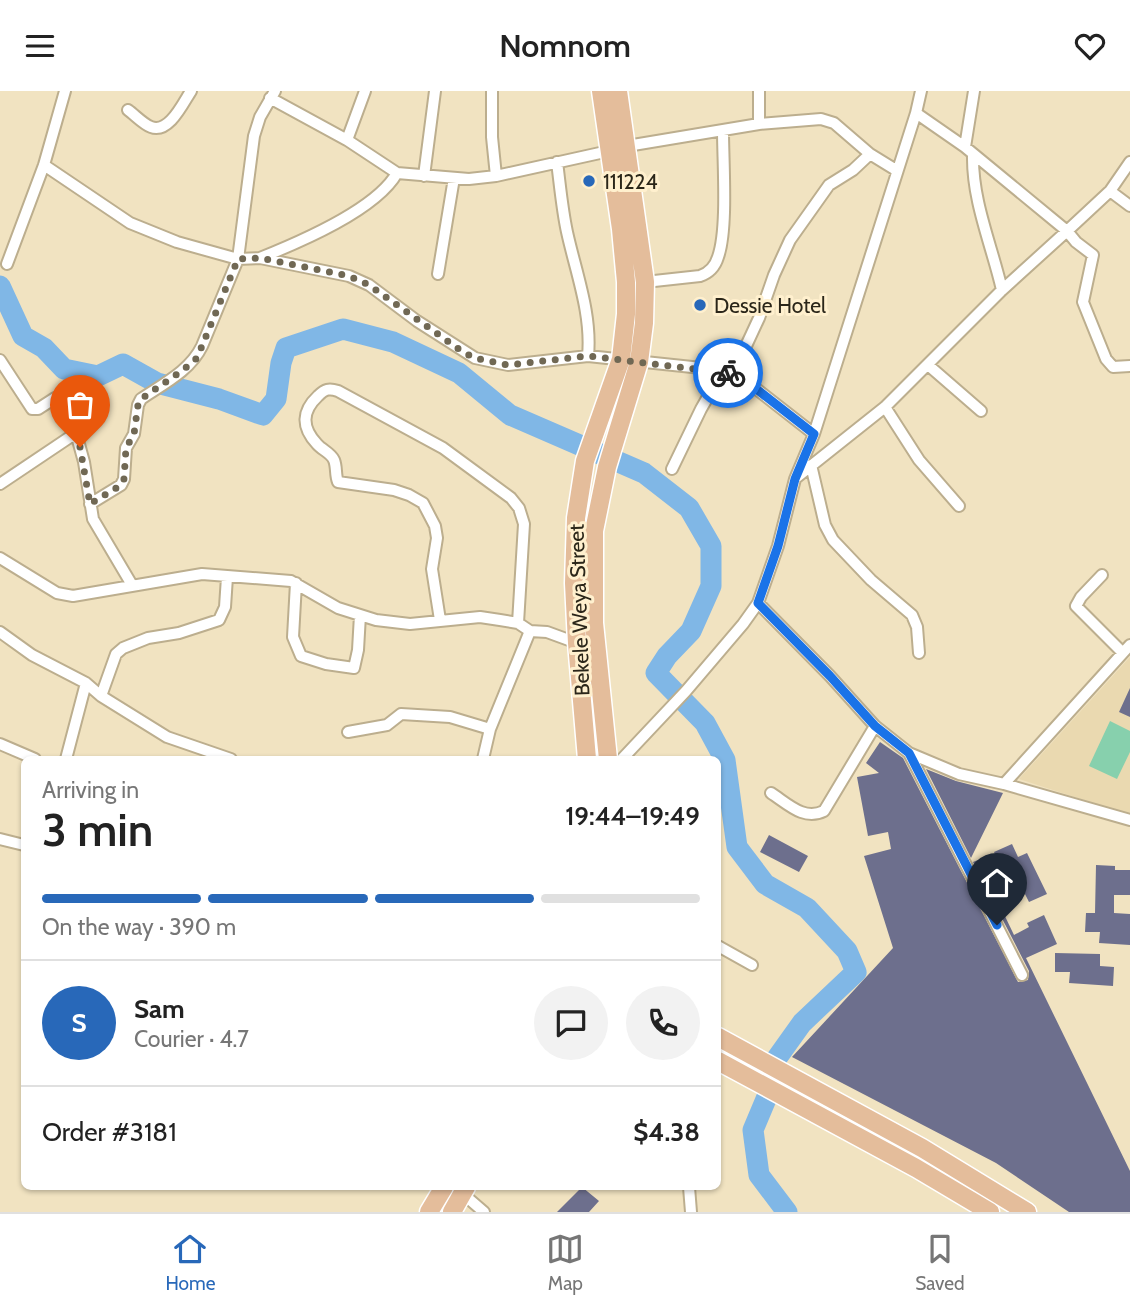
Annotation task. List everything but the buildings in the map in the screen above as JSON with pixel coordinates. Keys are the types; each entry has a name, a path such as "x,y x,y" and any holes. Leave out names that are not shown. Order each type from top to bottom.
{"main road":[{"name":"Bekele Weya Street","path":"587,756 574,583 576,518 587,454 621,359 626,314 621,229 601,91"},
{"path":"608,756 592,588 594,531 609,460 639,362 645,282 618,91"},
{"path":"721,1039 962,1171 1027,1212"},
{"path":"721,1063 916,1168 990,1212"},
{"path":"429,1212 442,1190"},
{"path":"452,1212 460,1190"}],"street":[{"path":"7,264 44,165 65,91"},
{"path":"128,110 152,128 161,128 167,124 191,91"},
{"path":"347,140 365,91"},
{"path":"424,176 435,91"},
{"path":"492,91 492,137 496,176"},
{"path":"759,124 760,91"},
{"path":"625,756 743,624 758,603 778,546 795,479 814,434 921,91"},
{"path":"974,91 969,151 981,213 1002,290"},
{"path":"90,504 121,485 124,479 126,448 134,434 141,399 197,358 238,259 254,136 260,117 272,95 397,173 469,179 496,176 609,151"},
{"path":"916,113 969,151 1067,231 1094,257 1083,302 1105,359 1113,367 1130,366"},
{"path":"627,146 759,124 821,119 834,123 870,154 896,170"},
{"path":"645,282 700,276 715,266 722,244 723,131"},
{"path":"672,469 701,409 728,373 759,319 774,275 790,240 829,185 853,170 870,154"},
{"path":"556,162 566,230 582,290 590,337 588,356"},
{"path":"795,479 886,407 1002,290 1110,191 1130,162"},
{"path":"44,165 130,223 177,242 238,259 260,258 349,276 369,285 417,321 475,358 508,365 588,356 728,373 750,384 814,434"},
{"path":"260,258 313,235 362,207 384,192 397,173"},
{"path":"438,274 454,178"},
{"path":"1110,191 1130,206"},
{"path":"0,359 32,409 38,409 55,398 62,402 76,433 84,462 90,504 99,530 132,585"},
{"path":"929,366 981,411"},
{"path":"440,620 432,569 437,538 430,514 423,503 409,495 394,490 338,482 334,459 310,436 306,423 305,412 308,405 324,390 331,388 338,391 443,448 511,498 519,508 524,524 518,623"},
{"path":"886,407 919,460 959,506"},
{"path":"0,484 76,433"},
{"path":"811,465 825,525 833,540 871,580 912,615 917,627 919,653"},
{"path":"0,558 57,593 73,596 202,574 296,583 338,608 376,619 410,624 480,617 518,623 530,631 547,632 577,643"},
{"path":"1004,783 1126,648 1076,606 1081,597 1102,576"},
{"path":"101,696 116,654 123,648 148,638 179,633 219,620 225,607 227,577"},
{"path":"296,583 293,636 301,656 326,664 354,668 360,615"},
{"path":"758,603 875,726 909,753 959,774 1004,783 1130,820"},
{"path":"484,756 490,729 530,631"},
{"path":"0,632 32,655 86,683 101,696 167,737 222,756"},
{"path":"67,756 86,683"},
{"path":"348,732 387,725 401,715 450,717 490,729"},
{"path":"771,793 807,815 824,811 875,726"},
{"path":"0,744 28,756"},
{"path":"909,753 1022,975"},
{"path":"0,839 21,844"},
{"path":"721,948 752,965"},
{"path":"463,1190 484,1212"},
{"path":"689,1190 691,1212"}],"shaded area":[{"path":"1130,657 1130,815 1019,779"}],"green space":[{"path":"1110,721 1130,731 1130,752 1117,779 1089,766"}],"waterway":[{"path":"0,286 23,336 44,348 64,369 98,376 123,364 157,383 219,399 263,415 276,399 286,348 343,329 393,342 459,373 510,415 644,473 689,508 711,546 711,586 691,631 667,656 656,673 705,723 725,760 737,847 765,884 807,908 847,951 856,972 802,1023 777,1058 769,1092 753,1130 759,1175 787,1212"}],"way so far":[{"path":"80,447 90,504 121,485 124,479 126,448 134,434 141,399 197,358 238,259 260,258 349,276 369,285 463,352 489,362 508,365 588,356 728,373"}],"place":[{"name":"111224","path":"589,181"},
{"name":"Dessie Hotel","path":"700,305"}],"route":[{"path":"728,373 750,384 814,434 795,479 778,546 758,603 875,726 909,753 997,925"}]}
